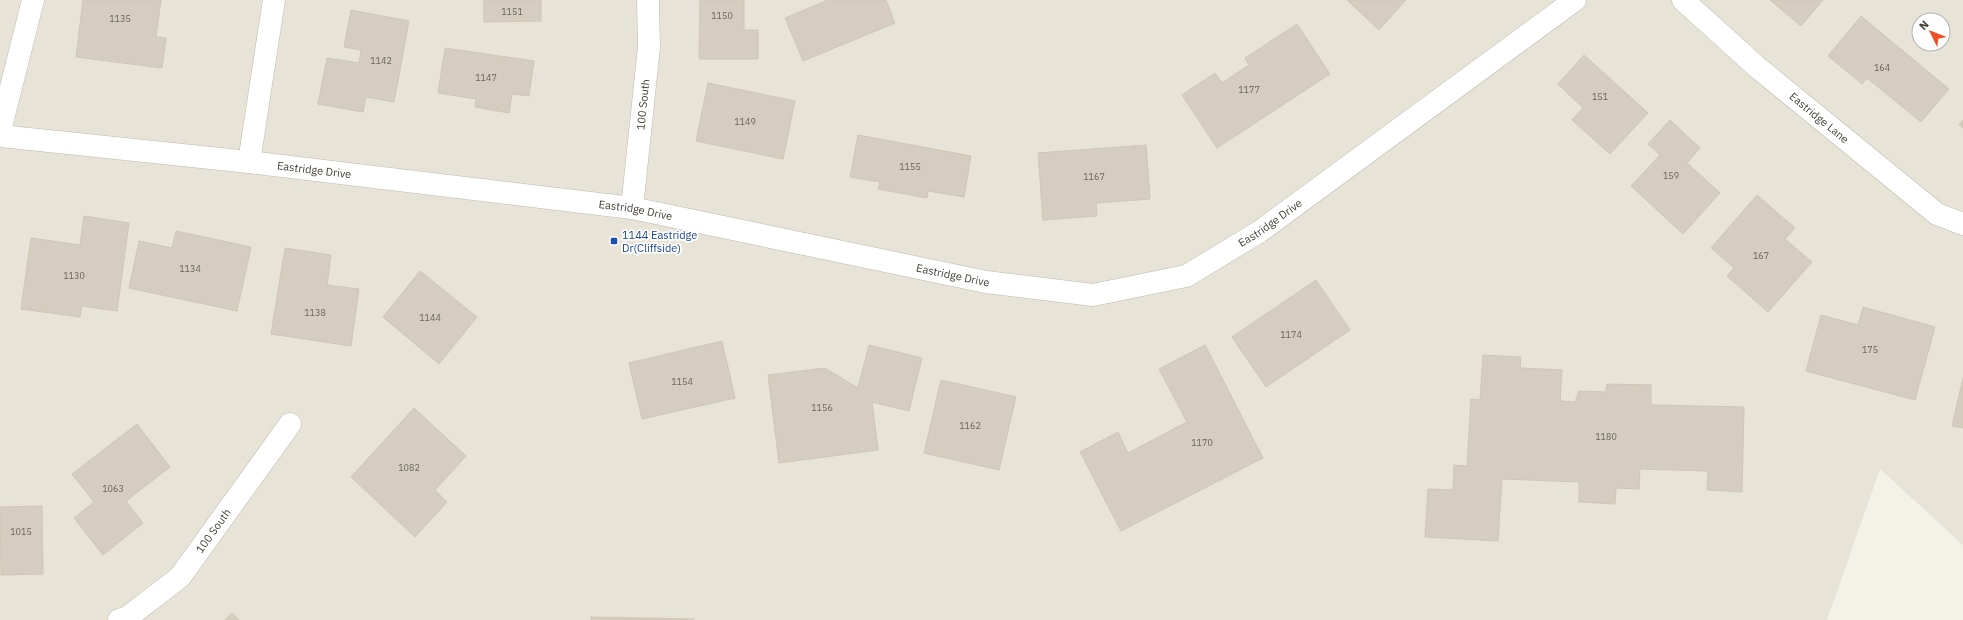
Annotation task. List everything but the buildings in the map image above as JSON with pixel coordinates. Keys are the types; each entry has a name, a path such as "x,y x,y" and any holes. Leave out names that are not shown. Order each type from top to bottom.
{"street":[{"path":"0,131 33,0"},
{"path":"249,162 274,0"},
{"name":"100 South","path":"632,208 649,47 648,0"},
{"name":"Eastridge Drive","path":"0,136 249,162 632,208 986,282 1093,295 1186,276 1259,232 1575,0"},
{"name":"Eastridge Lane","path":"1683,0 1757,67 1937,214 1963,224"},
{"name":"100 South","path":"119,620 128,617 180,577 290,424"}],"shaded area":[{"path":"0,0 1963,0 1963,545 1880,469 1827,620 0,620"}],"place":[{"name":"1144 Eastridge Dr(Cliffside)","path":"614,241"}]}
